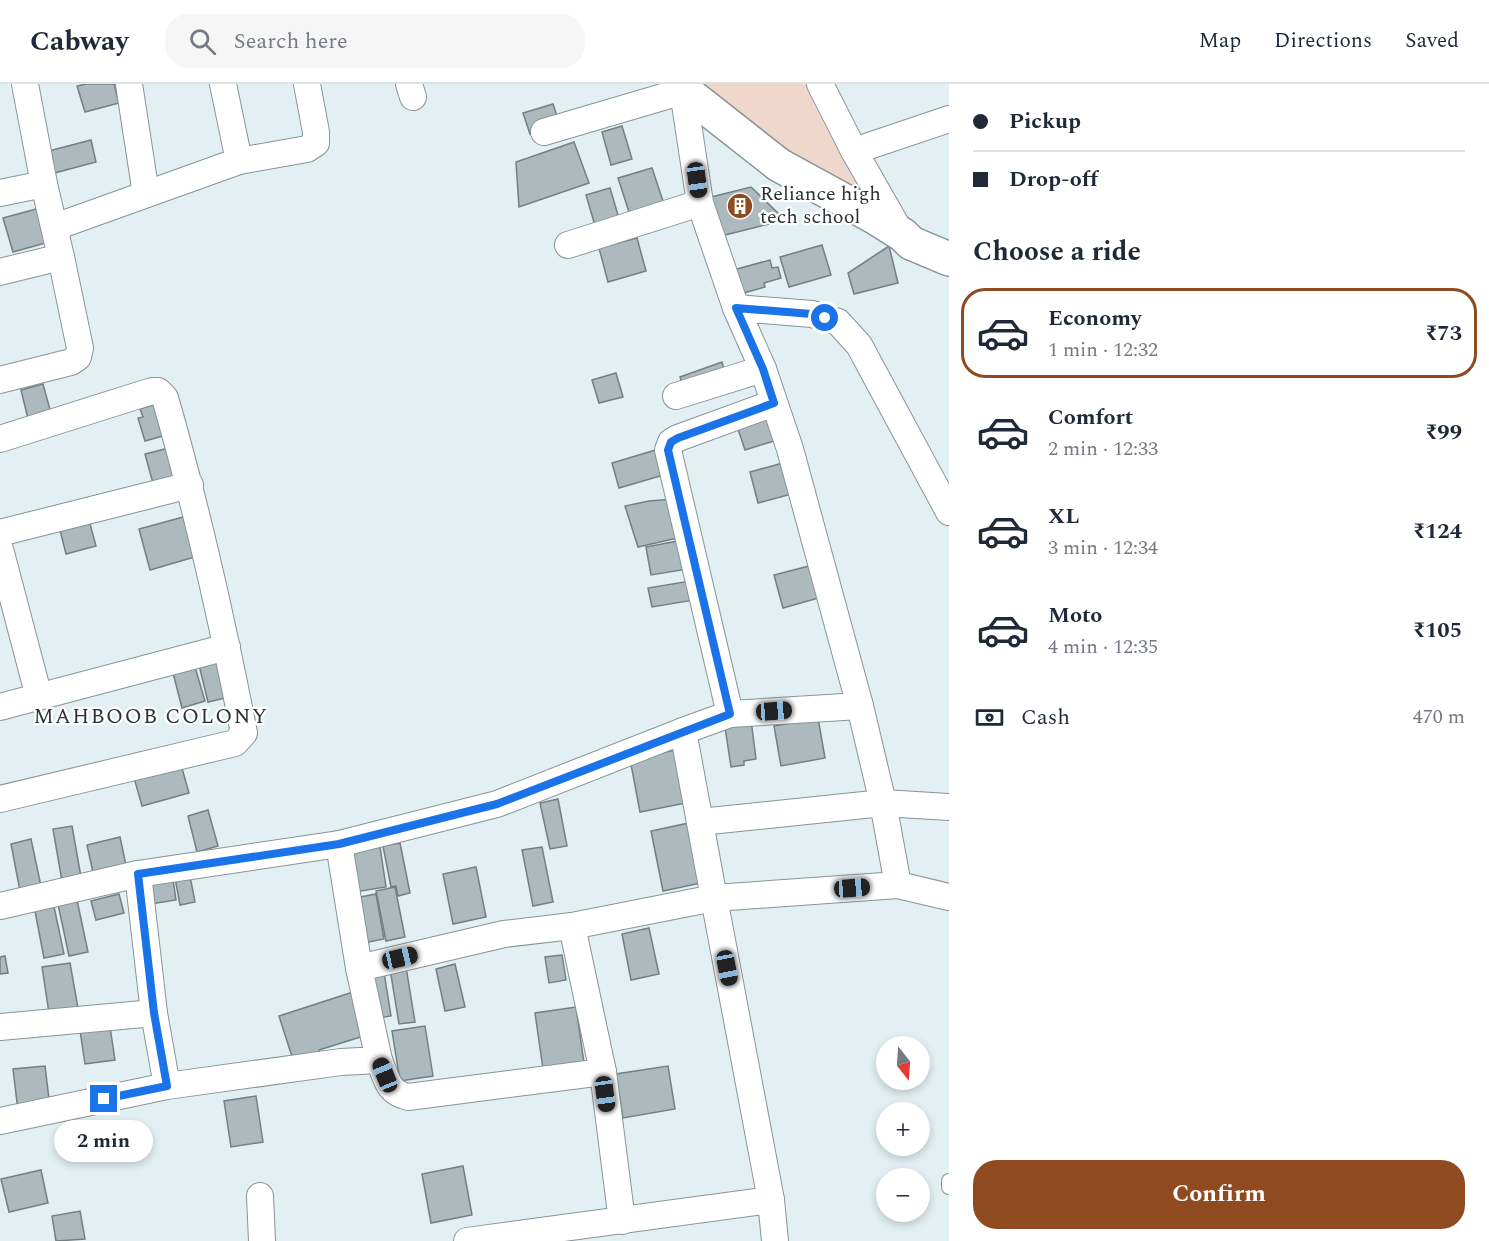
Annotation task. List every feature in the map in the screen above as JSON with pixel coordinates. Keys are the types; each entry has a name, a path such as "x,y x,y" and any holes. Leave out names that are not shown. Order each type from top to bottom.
{"street":[{"path":"0,380 71,362 78,357 80,348 25,84"},
{"path":"129,84 146,194"},
{"path":"223,84 239,161"},
{"path":"55,227 239,161 307,149 316,143 307,84"},
{"path":"820,84 854,151 903,235 911,243 949,259"},
{"path":"680,87 779,165 903,235"},
{"path":"544,132 680,87"},
{"path":"680,87 700,203 736,308 763,369 790,448 860,706 883,803 898,885"},
{"path":"854,151 949,119"},
{"path":"0,193 44,184"},
{"path":"568,245 700,203"},
{"path":"0,272 61,257"},
{"path":"736,308 812,314 838,322 858,345 949,512"},
{"path":"676,396 763,369"},
{"path":"0,439 142,393 158,391 165,399 190,485 244,733 235,743 0,799"},
{"path":"730,714 668,450 671,442 678,438 774,403"},
{"path":"0,533 190,485"},
{"path":"0,549 39,697"},
{"path":"0,707 227,647"},
{"path":"0,906 138,874 339,844 497,804 730,714 860,706"},
{"path":"683,731 771,1200 775,1241"},
{"path":"700,822 883,803 949,807"},
{"path":"339,844 359,968 379,1060 391,1090 408,1097 603,1072"},
{"path":"138,874 154,1013 167,1086"},
{"path":"359,968 504,933 572,926 714,898 898,885 949,897"},
{"path":"572,926 603,1072 622,1221"},
{"path":"0,1027 154,1013"},
{"path":"0,1121 167,1086 340,1062 379,1060"},
{"path":"260,1196 262,1241"},
{"path":"467,1241 771,1200"}],"lane":[{"path":"949,1181 949,1186"}],"shaded area":[{"path":"682,84 821,84 876,218"}],"building":[{"path":"114,84 119,103 85,112 77,86"},
{"path":"553,104 560,125 530,134 523,113"},
{"path":"622,126 632,159 611,165 602,132"},
{"path":"91,140 96,162 47,175 41,153"},
{"path":"574,142 589,183 519,207 516,162"},
{"path":"652,168 664,204 630,215 618,178"},
{"name":"Reliance high tech school","path":"751,187 779,214 769,224 717,237 707,198"},
{"path":"610,188 620,222 596,229 586,195"},
{"path":"40,208 49,242 13,252 3,218"},
{"path":"637,238 646,271 608,282 599,248"},
{"path":"822,245 831,275 789,287 780,257"},
{"path":"889,246 898,283 854,294 848,273"},
{"path":"770,260 772,268 778,267 781,278 764,283 765,287 740,294 733,270"},
{"path":"722,362 726,378 684,389 680,377"},
{"path":"616,373 623,397 599,403 592,380"},
{"path":"43,384 52,417 29,423 21,390"},
{"path":"161,402 170,434 145,441 138,418 143,417 140,409"},
{"path":"769,416 777,440 745,450 737,426"},
{"path":"173,447 181,479 154,487 145,454"},
{"path":"659,449 667,474 619,488 612,463"},
{"path":"790,461 799,492 758,503 750,472"},
{"path":"674,499 682,537 638,547 625,506"},
{"path":"87,513 96,546 66,554 60,530"},
{"path":"187,516 198,556 150,570 139,529"},
{"path":"683,540 688,569 651,575 646,547"},
{"path":"813,565 822,597 783,608 774,575"},
{"path":"690,581 694,600 652,607 648,588"},
{"path":"225,659 234,696 208,702 199,665"},
{"path":"195,667 205,701 182,708 173,673"},
{"path":"818,718 825,758 781,766 774,726"},
{"path":"751,720 756,759 744,761 744,765 731,767 725,727"},
{"path":"676,750 686,803 640,812 630,759"},
{"path":"180,761 189,793 142,806 133,774"},
{"path":"558,799 567,846 550,849 540,803"},
{"path":"208,810 218,846 197,852 188,816"},
{"path":"689,823 701,883 663,891 651,831"},
{"path":"72,826 81,877 62,881 53,829"},
{"path":"120,837 127,870 94,877 87,845"},
{"path":"31,839 41,886 20,891 11,844"},
{"path":"400,843 410,893 398,896 396,886 391,887 383,846"},
{"path":"380,847 386,887 355,892 349,851"},
{"path":"542,847 553,902 533,906 522,850"},
{"path":"476,867 486,917 453,924 443,874"},
{"path":"172,872 176,900 145,905 140,878"},
{"path":"190,876 195,902 180,905 175,878"},
{"path":"395,887 405,937 386,941 376,891"},
{"path":"119,894 124,913 96,920 91,901"},
{"path":"376,894 384,939 358,944 350,899"},
{"path":"77,900 88,952 69,956 58,904"},
{"path":"53,902 64,954 44,958 34,906"},
{"path":"649,928 659,974 631,980 622,934"},
{"path":"562,955 566,980 549,983 545,957"},
{"path":"5,956 8,973 0,974 0,957"},
{"path":"70,963 78,1008 49,1013 42,967"},
{"path":"455,964 465,1007 445,1011 436,969"},
{"path":"383,966 391,1016 372,1019 365,969"},
{"path":"406,967 415,1022 399,1024 390,969"},
{"path":"353,992 367,1035 319,1050 321,1055 294,1063 279,1016"},
{"path":"576,1007 584,1063 543,1069 535,1013"},
{"path":"109,1020 115,1060 85,1064 79,1024"},
{"path":"425,1026 433,1076 400,1081 392,1031"},
{"path":"45,1066 50,1107 18,1111 13,1069"},
{"path":"668,1066 675,1109 623,1118 616,1074"},
{"path":"256,1096 263,1142 231,1147 224,1101"},
{"path":"463,1166 472,1215 431,1223 422,1174"},
{"path":"41,1170 48,1203 9,1212 1,1179"},
{"path":"80,1211 85,1239 56,1241 52,1216"}],"place":[{"name":"Reliance high tech school","path":"740,206"}],"district":[{"name":"MAHBOOB COLONY","path":"151,717"}],"route":[{"path":"104,1099 167,1086 154,1013 138,874 339,844 497,804 730,714 668,450 671,442 678,438 774,403 763,369 736,308 812,314 825,318"}]}
